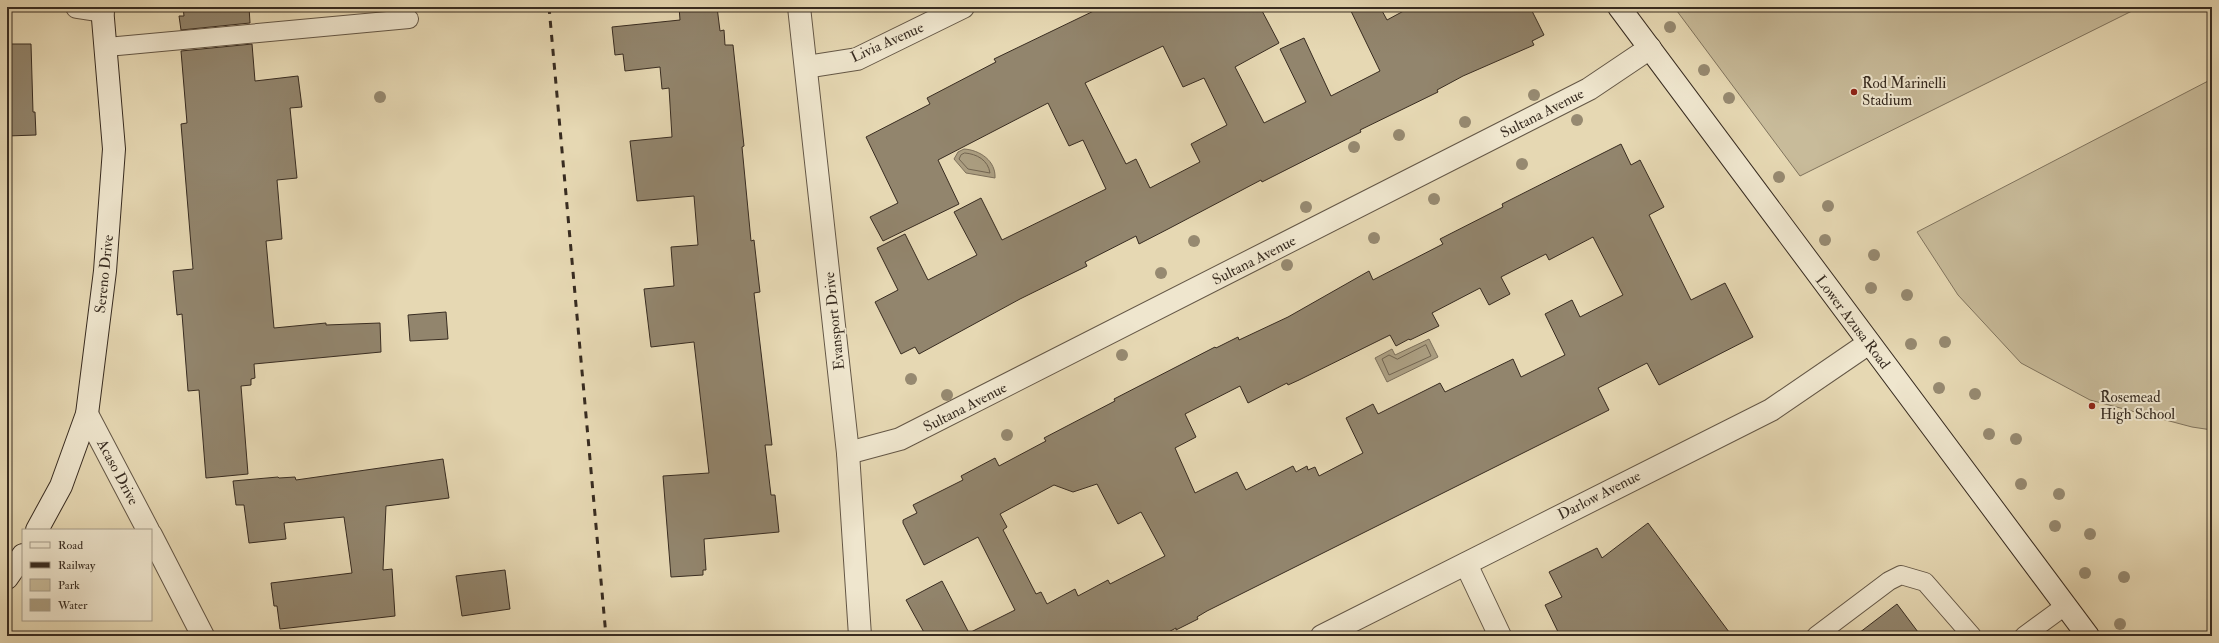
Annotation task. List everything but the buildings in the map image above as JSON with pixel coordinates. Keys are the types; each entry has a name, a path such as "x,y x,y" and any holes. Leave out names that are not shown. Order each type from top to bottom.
{"street":[{"path":"78,7 103,9"},
{"name":"Evansport Drive","path":"799,7 848,453 860,636"},
{"name":"Livia Avenue","path":"806,67 857,59 963,7"},
{"name":"Lower Azusa Road","path":"1619,7 2088,636"},
{"name":"Sereno Drive","path":"38,529 61,486 87,414 105,271 114,149 103,9"},
{"name":"Sultana Avenue","path":"848,453 900,439 1589,89 1650,48"},
{"name":"Darlow Avenue","path":"1322,636 1466,564 1571,509 1771,410 1869,343"},
{"name":"Acaso Drive","path":"87,414 147,529"},
{"path":"152,537 203,636"},
{"path":"7,578 22,556"},
{"path":"1466,564 1500,636"}],"lane":[{"path":"107,47 408,19"},
{"path":"1816,636 1889,581 1902,575 1925,582 1972,636"},
{"path":"2024,636 2065,606"}],"green space":[{"name":"Rod Marinelli Stadium","path":"1674,7 2140,7 1800,176"},
{"path":"2212,79 2212,430 2192,427 2090,400 2021,363 1958,295 1917,232"}],"water":[{"path":"964,149 981,154 986,158 993,166 995,178 966,173 954,159 958,152"},
{"path":"1429,339 1438,357 1387,382 1375,358 1392,349 1395,355"}],"railway":[{"path":"549,7 606,636"}],"place":[{"name":"Rod Marinelli Stadium","path":"1854,92"},
{"name":"Rosemead High School","path":"2092,406"}]}
